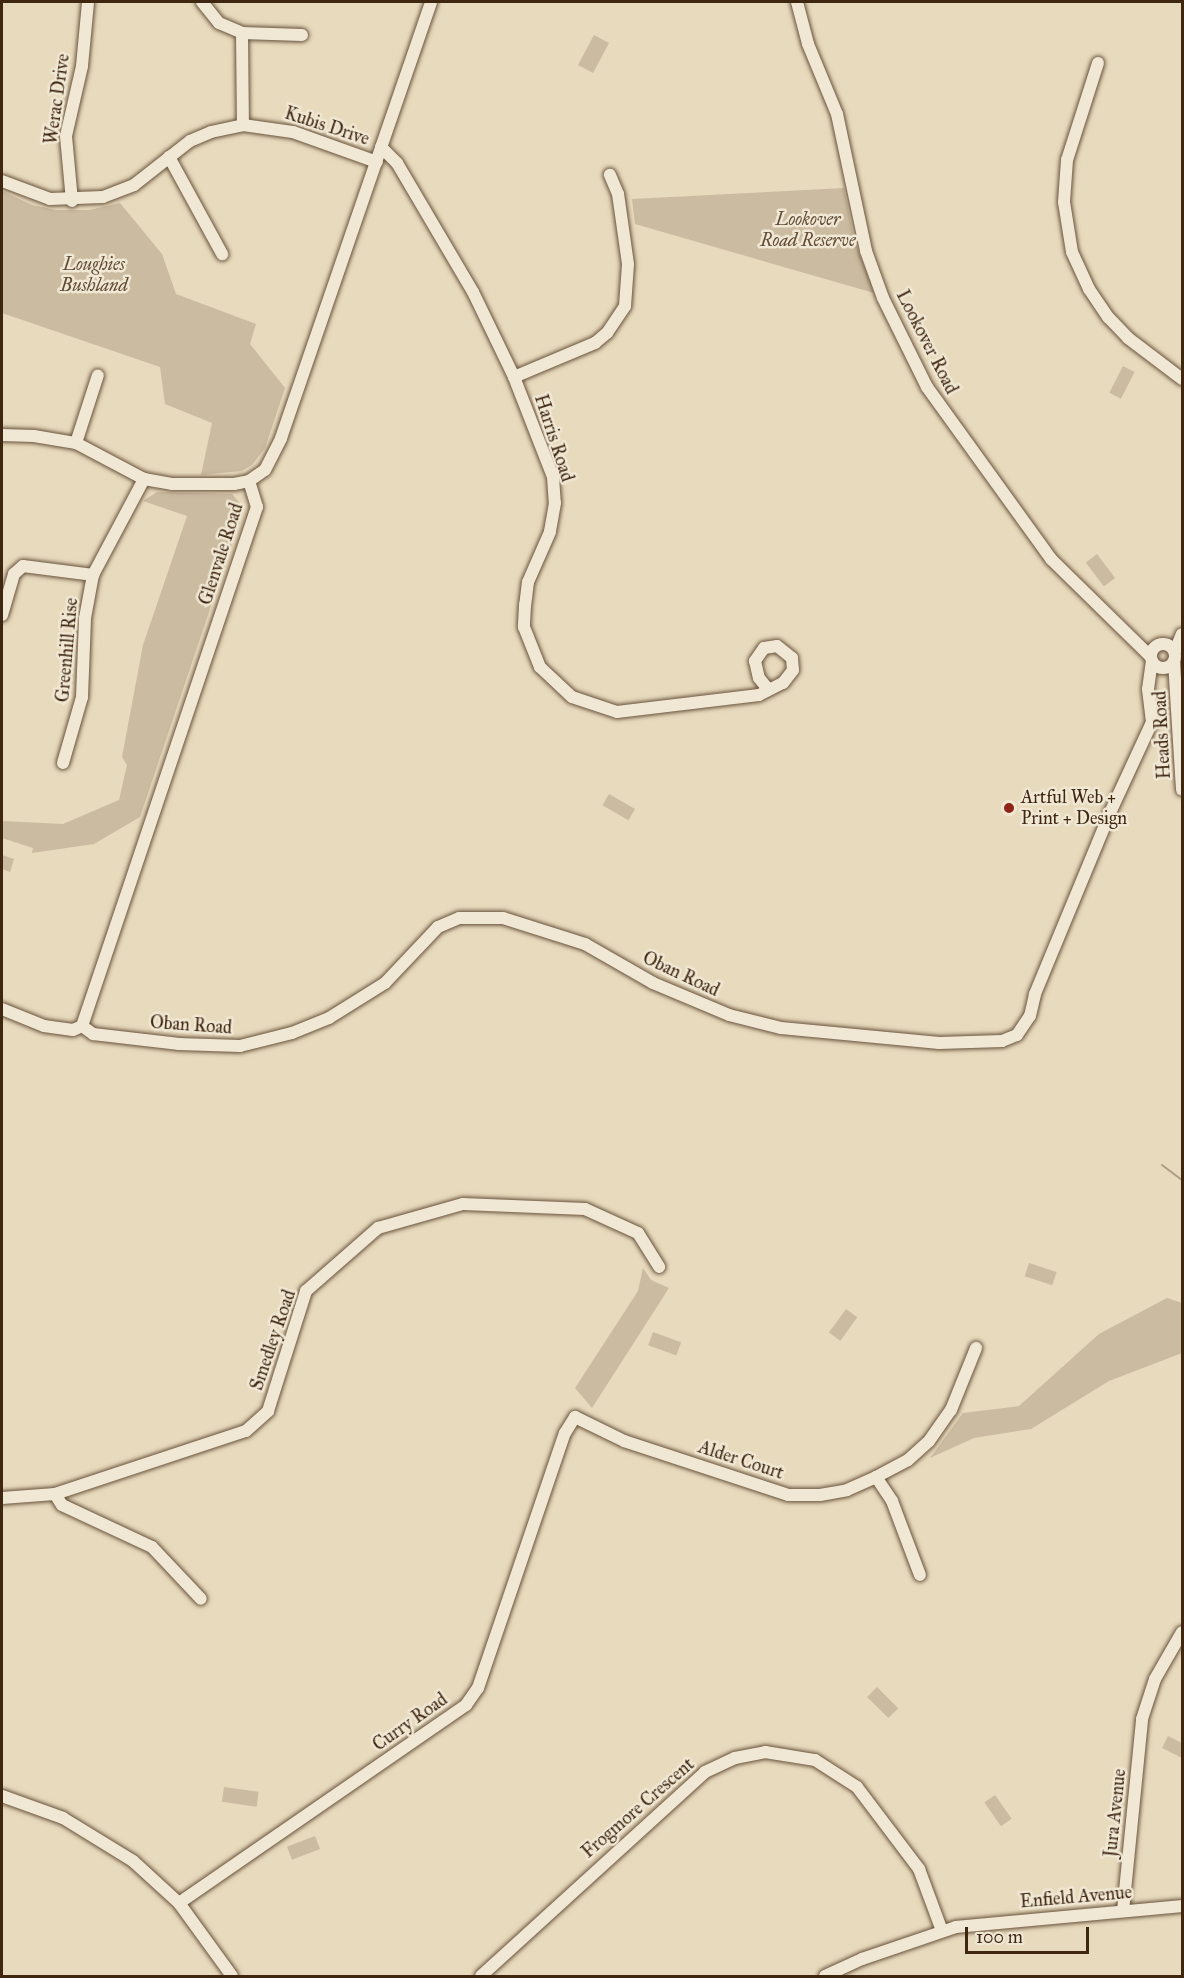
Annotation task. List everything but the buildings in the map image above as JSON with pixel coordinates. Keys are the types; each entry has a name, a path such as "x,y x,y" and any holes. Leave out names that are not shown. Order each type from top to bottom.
{"street":[{"name":"Werac Drive","path":"72,201 66,136 82,66 88,2"},
{"path":"202,2 219,23 242,33 302,35"},
{"name":"Glenvale Road","path":"82,1026 257,507 249,481 265,470 275,455 431,2"},
{"name":"Lookover Road","path":"798,2 808,44 837,114 866,251 883,298 927,387 1051,560 1134,641 1162,658"},
{"path":"242,33 243,125"},
{"path":"1098,63 1067,160 1064,202 1068,235 1080,271 1108,317 1128,338 1182,378"},
{"name":"Kubis Drive","path":"2,181 28,193 72,201 103,197 134,186 169,157 211,132 243,125 293,132 377,162"},
{"name":"Harris Road","path":"381,147 392,156 429,217 514,377 553,477 555,503 550,532 528,582 524,627 532,653 545,673 572,697 617,712 750,698 768,689"},
{"path":"169,157 222,254"},
{"path":"514,377 595,343 607,333 625,306 628,264 618,194 610,175"},
{"path":"76,443 99,373"},
{"path":"2,435 76,443 144,479 199,486 249,481"},
{"name":"Greenhill Rise","path":"63,763 82,697 84,618 93,574 144,479"},
{"path":"2,615 14,574 23,566 93,574"},
{"name":"Oban Road","path":"2,1009 44,1026 73,1030 82,1026 93,1034 179,1044 240,1046 292,1033 329,1018 385,982 438,927 459,918 503,918 585,944 653,983 729,1015 781,1028 939,1043 1002,1041 1017,1035 1030,1016 1035,994 1087,868 1152,722 1148,682 1162,658 1182,633"},
{"name":"Heads Road","path":"1162,658 1177,677 1182,790"},
{"name":"Smedley Road","path":"2,1498 55,1494 246,1431 268,1411 306,1291 378,1228 463,1204 585,1209 638,1233 659,1267"},
{"name":"Alder Court","path":"575,1417 624,1441 788,1495 820,1496 848,1490 908,1460 937,1432 951,1410 976,1348"},
{"name":"Curry Road","path":"179,1903 466,1705 478,1688 566,1433 575,1417"},
{"path":"876,1477 892,1501 920,1575"},
{"path":"55,1494 62,1506 152,1547 201,1599"},
{"name":"Jura Avenue","path":"1123,1911 1142,1719 1155,1679 1182,1632"},
{"name":"Frogmore Crescent","path":"481,1977 705,1772 735,1758 765,1752 815,1760 857,1787 919,1869 942,1931"},
{"path":"2,1796 63,1818 100,1837 133,1861 179,1903 232,1977"},
{"name":"Enfield Avenue","path":"825,1977 942,1931 982,1923 1182,1906"}],"green space":[{"path":"594,35 609,43 593,73 578,65"},
{"name":"Lookover Road Reserve","path":"844,188 854,239 874,293 635,224 632,199"},
{"name":"Loughies Bushland","path":"2,191 32,205 56,210 89,210 120,203 162,254 176,294 256,324 250,344 285,388 265,448 252,465 242,471 201,475 212,423 165,404 160,367 2,313"},
{"path":"1123,366 1135,372 1121,399 1109,393"},
{"path":"157,492 232,494 244,508 140,817 94,844 32,853 33,848 2,838 2,821 63,824 119,800 127,765 122,757 143,645 187,516 143,501"},
{"path":"1097,554 1115,578 1104,586 1086,562"},
{"path":"609,794 635,809 628,820 602,805"},
{"path":"2,855 14,859 10,872 2,869"},
{"path":"1029,1263 1057,1272 1052,1285 1025,1276"},
{"path":"643,1268 651,1280 669,1288 592,1408 575,1388 638,1291"},
{"path":"1167,1298 1182,1303 1182,1353 1109,1381 1031,1429 974,1438 930,1458 963,1413 1019,1406 1099,1334"},
{"path":"846,1309 857,1317 840,1341 829,1332"},
{"path":"653,1332 681,1342 676,1355 648,1345"},
{"path":"877,1687 898,1708 888,1718 867,1697"},
{"path":"1168,1736 1182,1743 1182,1758 1162,1748"},
{"path":"224,1787 259,1792 257,1807 222,1802"},
{"path":"995,1795 1012,1819 1001,1826 984,1802"},
{"path":"315,1836 320,1849 292,1860 287,1847"}],"waterway":[{"path":"1162,1165 1182,1180"}],"place":[{"name":"Artful Web + Print + Design","path":"1009,808"}]}
